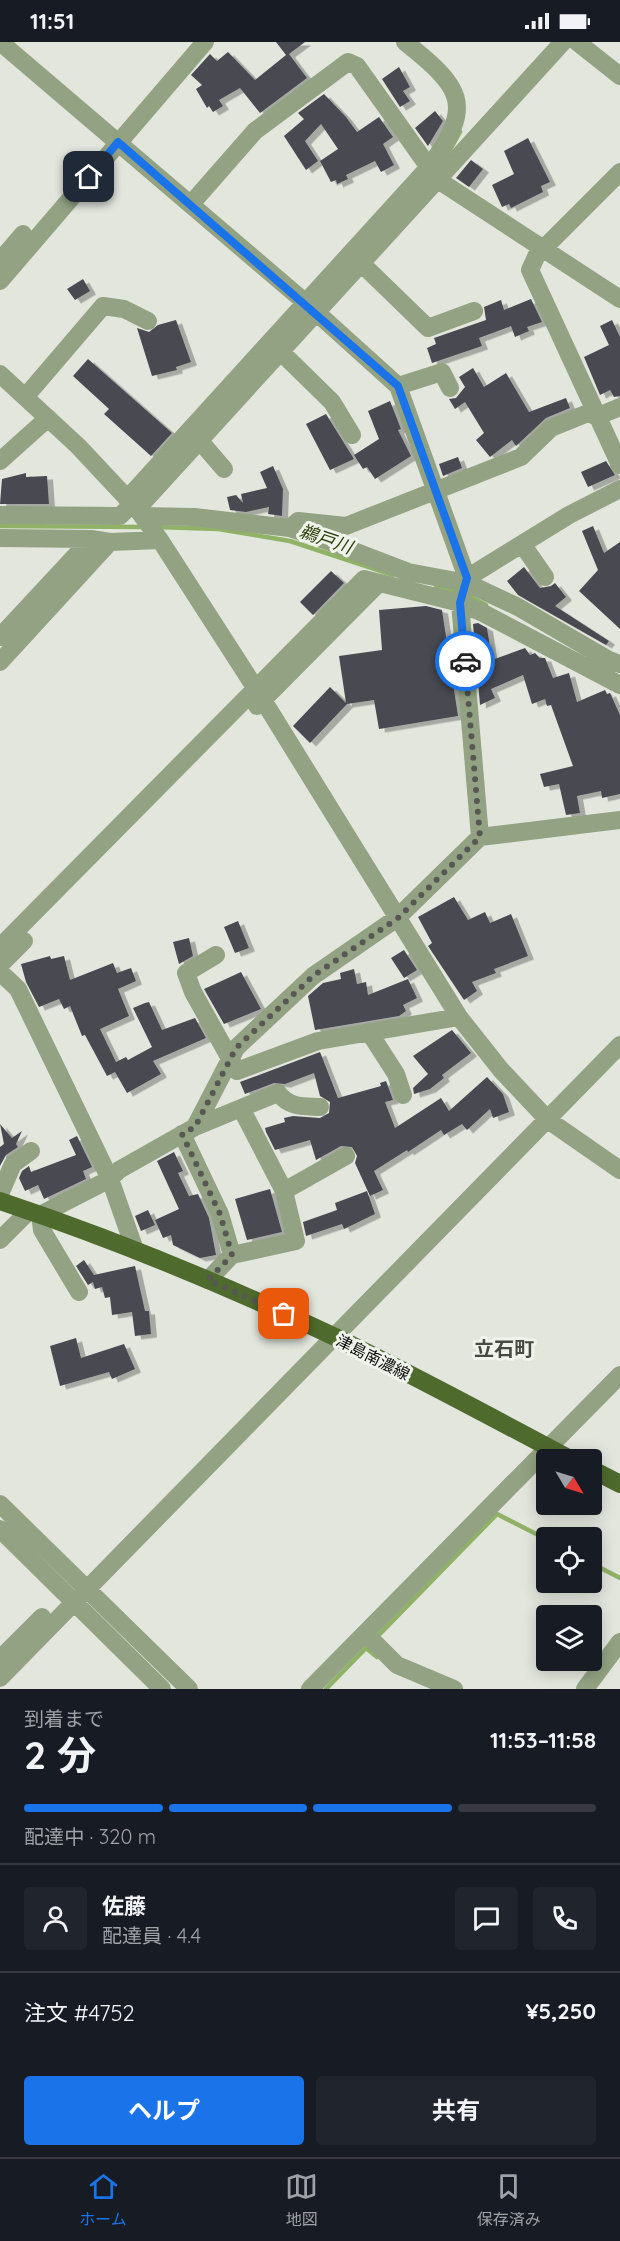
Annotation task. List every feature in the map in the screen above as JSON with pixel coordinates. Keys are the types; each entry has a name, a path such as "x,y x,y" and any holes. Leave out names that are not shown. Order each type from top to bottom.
{"main road":[{"name":"津島南濃線","path":"0,1201 135,1250 208,1280 328,1334 549,1448"},
{"path":"602,1475 620,1484"}],"street":[{"path":"0,42 191,204 398,386 438,494 464,590 480,837"},
{"path":"0,281 189,42"},
{"path":"0,261 205,42"},
{"path":"0,515 120,516 137,509 282,352 311,308 362,264 434,173 456,125 458,111 448,81 405,42"},
{"path":"137,509 311,308 434,173 563,42"},
{"path":"577,42 620,76"},
{"path":"191,204 255,131 348,62 357,66 434,173 541,249 620,299"},
{"path":"620,172 541,249 530,270 620,465"},
{"path":"362,264 428,328 474,311"},
{"path":"26,396 103,306 124,309 148,321"},
{"path":"282,352 332,402 352,435"},
{"path":"398,386 442,372 450,388"},
{"path":"0,374 26,396 137,509 158,537 260,694 459,1017 501,1070 543,1116 620,1170"},
{"path":"332,533 534,462 557,439 620,407"},
{"path":"0,461 48,418"},
{"path":"597,419 620,420"},
{"path":"200,441 224,469"},
{"path":"0,947 260,694 378,584 464,590 522,544 620,489"},
{"path":"137,509 290,528 298,521 332,533 408,572 518,607 609,660 620,664"},
{"path":"0,538 91,539 110,542 158,537"},
{"path":"0,637 91,539"},
{"path":"0,662 110,542"},
{"path":"522,544 545,577"},
{"path":"464,590 483,613 620,685"},
{"path":"0,965 260,694"},
{"path":"232,1255 220,1214 189,1131 236,1048 313,976 398,918 480,837 620,820"},
{"path":"216,955 186,973 192,992 237,1071 318,1041 459,1017"},
{"path":"0,972 18,989 110,1179 135,1250"},
{"path":"0,1659 83,1584 543,1116 620,1030"},
{"path":"369,1032 396,1074 403,1095"},
{"path":"543,1116 620,1046"},
{"path":"0,1240 34,1213 110,1179 119,1170 189,1131 241,1108 278,1093 285,1101 297,1106 320,1107"},
{"path":"208,1280 232,1255 296,1241 284,1191 241,1108"},
{"path":"0,1194 13,1164 31,1151"},
{"path":"284,1191 346,1156"},
{"path":"34,1213 79,1292"},
{"path":"310,1689 620,1375"},
{"path":"0,1504 189,1689"},
{"path":"0,1529 162,1689"},
{"path":"0,1678 70,1597"},
{"path":"365,1633 397,1665 454,1689"},
{"path":"585,1689 620,1642"}],"building":[{"path":"276,42 305,42 289,54 307,78 260,113 240,88 219,100 223,106 213,112 209,106 207,108 196,89 202,85 191,75 210,54 217,61 228,52 255,80 286,55"},
{"path":"399,67 410,87 403,91 410,101 400,107 382,79"},
{"path":"324,94 357,132 379,117 393,137 383,144 394,165 381,172 375,161 346,175 348,179 337,184 336,180 331,182 320,161 338,149 321,124 305,141 318,161 306,170 284,136 304,119 298,113"},
{"path":"435,111 443,121 428,146 415,128"},
{"path":"528,138 550,182 541,186 543,192 511,208 509,204 502,207 492,185 514,174 504,151"},
{"path":"471,160 483,169 469,187 456,178"},
{"path":"83,279 90,291 75,300 67,289"},
{"path":"531,299 542,322 527,327 529,331 515,337 511,326 479,338 482,346 432,363 427,348 436,344 434,338 486,320 484,307 501,300 504,310"},
{"path":"176,320 191,362 176,367 177,370 152,376 137,328 149,332 158,325"},
{"path":"612,320 620,337 620,396 614,397 610,390 600,395 584,357 609,345 600,326"},
{"path":"88,359 172,433 151,456 104,414 109,409 73,376"},
{"path":"473,368 484,387 506,373 529,412 566,398 570,408 546,418 516,446 512,440 490,457 476,440 484,433 465,402 455,409 449,399 456,398 465,387 459,377"},
{"path":"390,401 401,429 398,430 411,456 375,479 367,467 363,469 354,455 379,439 368,411"},
{"path":"326,414 354,459 330,470 306,424"},
{"path":"458,457 462,468 443,476 439,464"},
{"path":"606,461 615,475 588,487 581,472"},
{"path":"273,466 283,489 282,516 268,514 269,507 246,512 230,510 227,497 236,495 243,503 241,494 267,488 260,472"},
{"path":"26,473 26,477 47,476 49,504 0,504 2,479"},
{"path":"593,526 604,553 620,542 620,629 579,591 598,570 582,531"},
{"path":"524,567 540,588 555,583 566,597 555,606 609,641 606,645 518,595 507,581"},
{"path":"331,571 344,583 313,615 300,602"},
{"path":"426,606 442,610 458,716 379,729 374,700 347,704 310,743 293,726 330,687 346,703 339,656 382,650 379,610"},
{"path":"478,623 487,628 492,660 525,648 530,655 535,653 540,658 545,658 553,678 569,673 577,702 605,690 607,694 610,693 620,715 620,794 602,798 601,791 577,796 580,813 566,815 559,784 544,787 540,774 573,766 551,705 547,706 545,699 532,704 523,675 491,689 495,698 480,705 473,624"},
{"path":"454,897 468,920 485,912 490,923 511,914 528,956 494,969 496,973 472,982 477,991 464,1000 428,946 432,943 418,917"},
{"path":"238,921 249,948 235,953 224,927"},
{"path":"189,938 193,956 179,964 173,942"},
{"path":"404,950 417,970 404,978 391,958"},
{"path":"50,956 51,959 64,956 70,980 113,963 117,973 131,968 136,981 118,989 129,1016 100,1029 116,1062 126,1057 128,1060 152,1047 133,1008 145,1003 149,1002 162,1030 195,1018 206,1038 153,1061 161,1074 127,1093 115,1072 107,1076 85,1035 82,1036 70,1006 64,1009 59,999 39,1007 26,982 21,964"},
{"path":"354,969 357,984 366,982 368,995 408,979 417,998 403,1005 406,1011 399,1016 315,1030 308,996 323,983 341,979 340,973"},
{"path":"241,972 261,1009 224,1024 204,989"},
{"path":"452,1030 471,1053 442,1075 444,1078 430,1089 414,1094 413,1088 428,1074 413,1056"},
{"path":"320,1052 338,1098 381,1086 380,1083 386,1081 393,1100 385,1102 395,1128 441,1098 449,1111 487,1077 503,1094 509,1112 493,1118 490,1109 467,1130 462,1124 444,1135 441,1130 408,1152 407,1150 374,1171 383,1190 370,1196 355,1163 357,1156 352,1147 341,1146 316,1160 310,1140 275,1150 266,1132 265,1128 285,1122 284,1118 293,1116 320,1118 329,1113 330,1102 320,1096 314,1073 285,1084 274,1083 245,1094 240,1082"},
{"path":"0,1124 12,1138 22,1131 16,1144 18,1147 6,1155 0,1166 0,1147 4,1144"},
{"path":"77,1136 92,1167 83,1171 86,1179 44,1199 38,1185 25,1191 19,1178 22,1171 29,1166 31,1172 76,1155 69,1140"},
{"path":"174,1152 183,1171 178,1173 189,1196 198,1194 209,1218 216,1255 200,1258 173,1245 171,1235 163,1238 155,1220 179,1209 157,1161"},
{"path":"270,1189 282,1232 247,1240 235,1199"},
{"path":"367,1191 375,1214 344,1229 342,1224 306,1236 303,1222 337,1210 335,1203"},
{"path":"148,1210 155,1225 141,1231 135,1216"},
{"path":"84,1260 94,1275 135,1266 145,1311 149,1311 151,1334 135,1336 132,1312 112,1315 110,1297 105,1298 102,1287 95,1289 93,1282 88,1285 76,1266"},
{"path":"76,1338 81,1358 124,1344 135,1369 112,1379 109,1372 60,1386 50,1346"}],"waterway":[{"path":"450,150 460,132"},
{"name":"鵜戸川","path":"0,526 144,527"},
{"name":"鵜戸川","path":"156,527 218,529 290,541 393,575"},
{"name":"鵜戸川","path":"436,586 459,593"},
{"name":"鵜戸川","path":"467,595 486,605"},
{"path":"376,1638 497,1514 536,1534"},
{"path":"602,1569 620,1578"},
{"path":"326,1689 366,1648 377,1657"}],"way so far":[{"path":"284,1314 208,1280 232,1255 220,1214 182,1134 195,1127 236,1048 313,976 398,918 480,837 465,661"}],"district":[{"name":"立石町","path":"504,1348"}],"route":[{"path":"89,177 118,142 306,303 398,386 467,578 460,603 465,661"}]}
